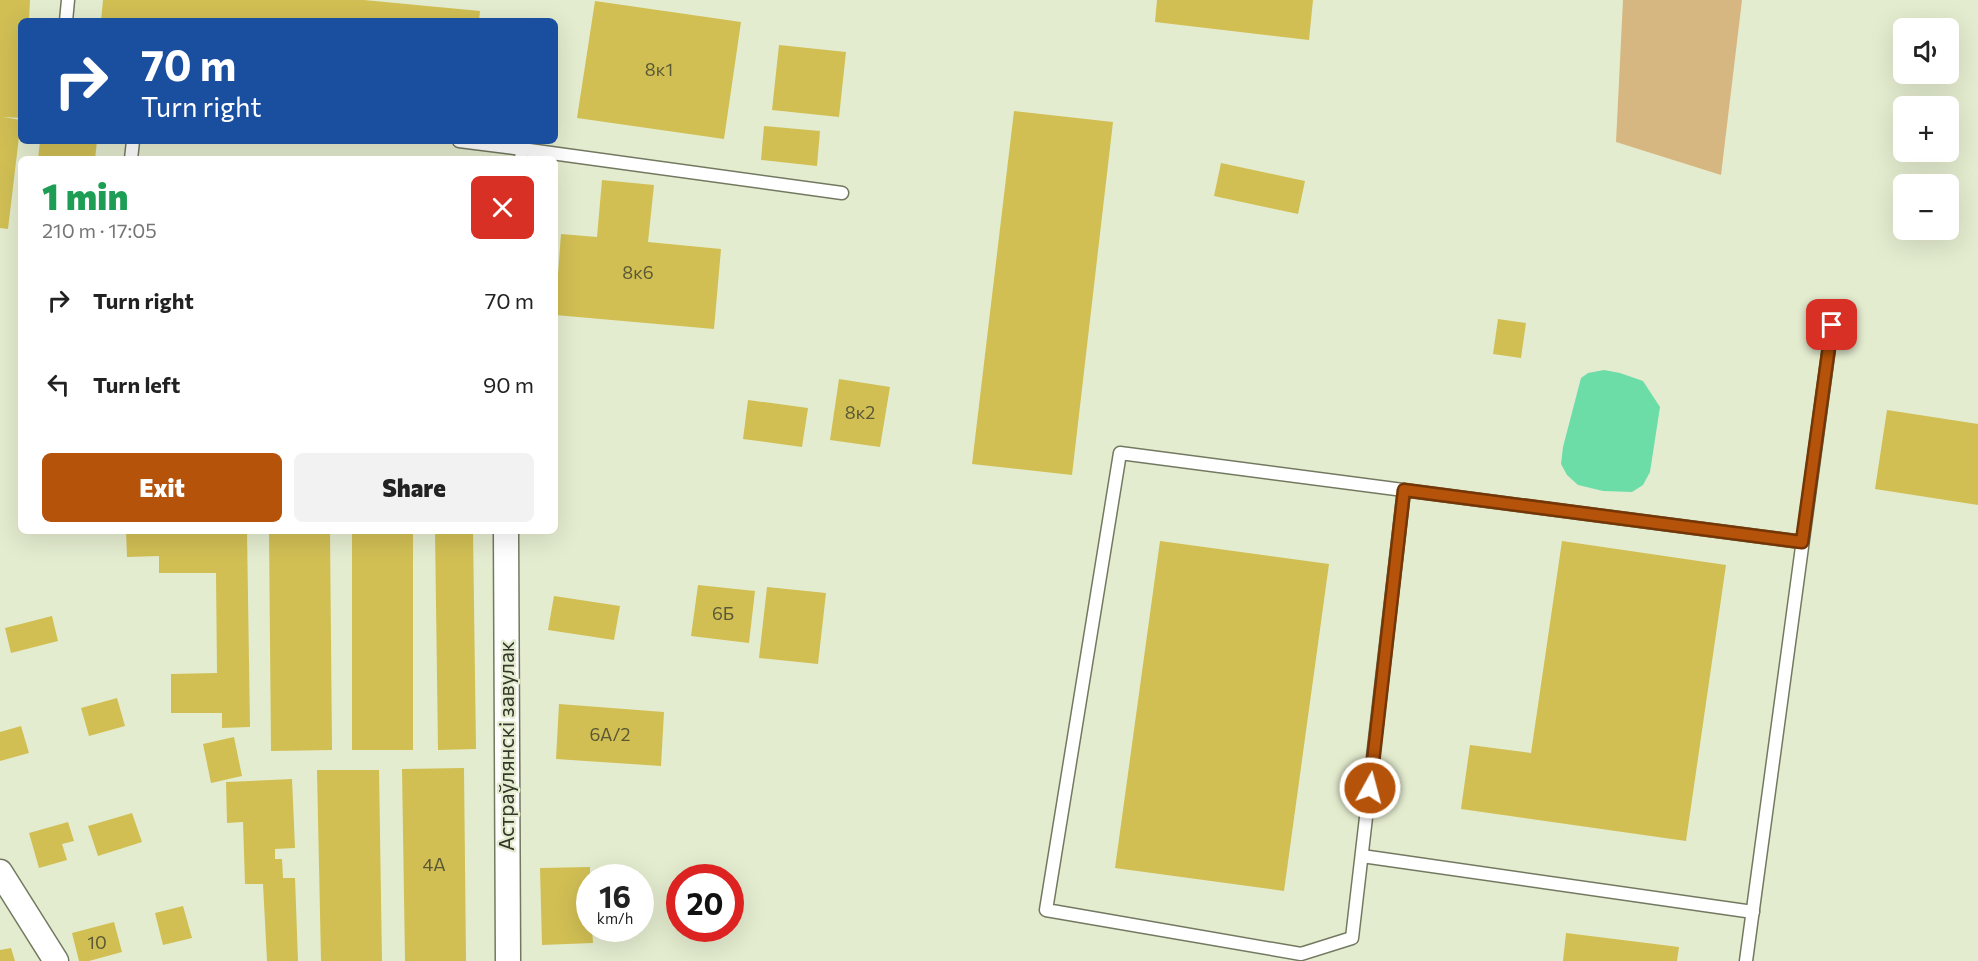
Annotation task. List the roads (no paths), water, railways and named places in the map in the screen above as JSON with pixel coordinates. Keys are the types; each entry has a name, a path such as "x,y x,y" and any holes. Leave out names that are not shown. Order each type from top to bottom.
{"street":[{"name":"Астраўлянскі завулак","path":"506,534 508,961"},
{"path":"0,872 56,961"}],"lane":[{"path":"66,18 68,0"},
{"path":"474,144 538,156"},
{"path":"558,158 842,193"},
{"path":"1746,961 1832,325"},
{"path":"1404,490 1352,938 1301,954 1046,910 1120,453 1404,490 1802,542"},
{"path":"1362,856 1753,912"}]}
